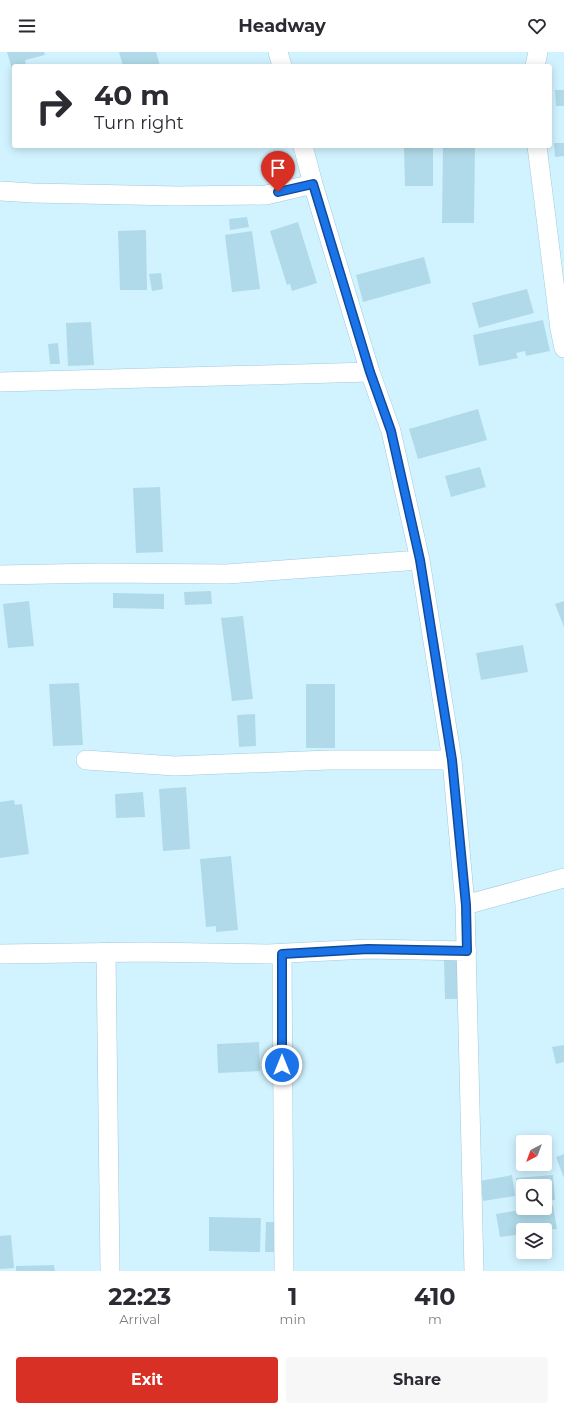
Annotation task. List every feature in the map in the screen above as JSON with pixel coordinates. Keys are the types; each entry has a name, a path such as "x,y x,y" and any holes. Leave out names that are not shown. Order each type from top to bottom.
{"street":[{"path":"278,52 281,64"},
{"path":"535,64 538,52"},
{"path":"304,148 370,372 391,431 420,560 452,760 466,905 474,1271"},
{"path":"537,148 560,329 564,348"},
{"path":"0,191 170,196 266,195 313,184"},
{"path":"0,382 370,372"},
{"path":"0,575 100,573 227,574 420,560"},
{"path":"86,760 175,766 329,760 452,760"},
{"path":"466,905 564,878"},
{"path":"0,954 106,952 282,954 368,949 467,951"},
{"path":"106,952 110,1271"},
{"path":"282,954 284,1271"}],"building":[{"path":"7,52 44,52 45,55 25,60 26,64 12,64 12,69"},
{"path":"119,52 156,52 159,64 122,64"},
{"path":"555,90 564,90 564,106 556,106"},
{"path":"554,143 564,143 564,156 555,157"},
{"path":"404,148 433,148 433,186 405,186"},
{"path":"443,148 475,148 474,223 442,223"},
{"path":"247,217 249,227 230,230 229,219"},
{"path":"298,222 317,283 292,291 290,284 287,285 270,231"},
{"path":"146,230 147,290 120,290 118,231"},
{"path":"252,231 260,289 232,292 225,235"},
{"path":"424,257 431,283 363,302 356,275"},
{"path":"161,273 163,289 152,291 149,274"},
{"path":"527,289 534,313 479,328 472,303"},
{"path":"543,320 550,351 526,356 525,351 516,353 518,358 479,366 473,335"},
{"path":"91,322 94,365 68,366 66,323"},
{"path":"58,343 60,364 50,364 48,344"},
{"path":"478,409 487,440 418,459 409,429"},
{"path":"480,467 486,487 451,497 445,476"},
{"path":"160,487 163,552 136,553 133,488"},
{"path":"211,591 212,604 185,605 184,592"},
{"path":"113,593 164,594 164,609 113,608"},
{"path":"29,601 34,646 8,648 3,604"},
{"path":"564,601 564,627 555,604"},
{"path":"243,616 253,699 232,701 221,618"},
{"path":"523,645 528,672 481,680 476,653"},
{"path":"79,683 83,745 53,746 49,684"},
{"path":"306,684 335,684 335,748 306,748"},
{"path":"255,714 256,746 239,747 237,715"},
{"path":"186,787 190,849 163,851 159,789"},
{"path":"143,792 145,817 116,818 115,794"},
{"path":"14,800 15,805 22,804 29,854 0,858 0,802"},
{"path":"231,856 238,930 216,932 216,926 206,927 200,859"},
{"path":"444,959 457,959 457,999 445,999"},
{"path":"259,1042 260,1071 218,1073 217,1044"},
{"path":"564,1045 564,1062 556,1064 552,1047"},
{"path":"564,1154 564,1178 556,1157"},
{"path":"512,1175 515,1196 483,1201 480,1181"},
{"path":"553,1175 555,1200 552,1200 552,1179 516,1178"},
{"path":"552,1205 557,1229 552,1229 552,1223 516,1223 516,1235 500,1237 496,1214 516,1211 516,1215 552,1215"},
{"path":"209,1217 261,1218 260,1252 209,1251"},
{"path":"266,1222 275,1222 274,1252 265,1252"},
{"path":"11,1235 14,1268 0,1269 0,1236"},
{"path":"54,1265 55,1271 16,1271 16,1266"}],"route":[{"path":"278,192 313,184 370,372 391,431 420,560 452,760 466,905 467,951 368,949 282,954 282,1065"}]}
